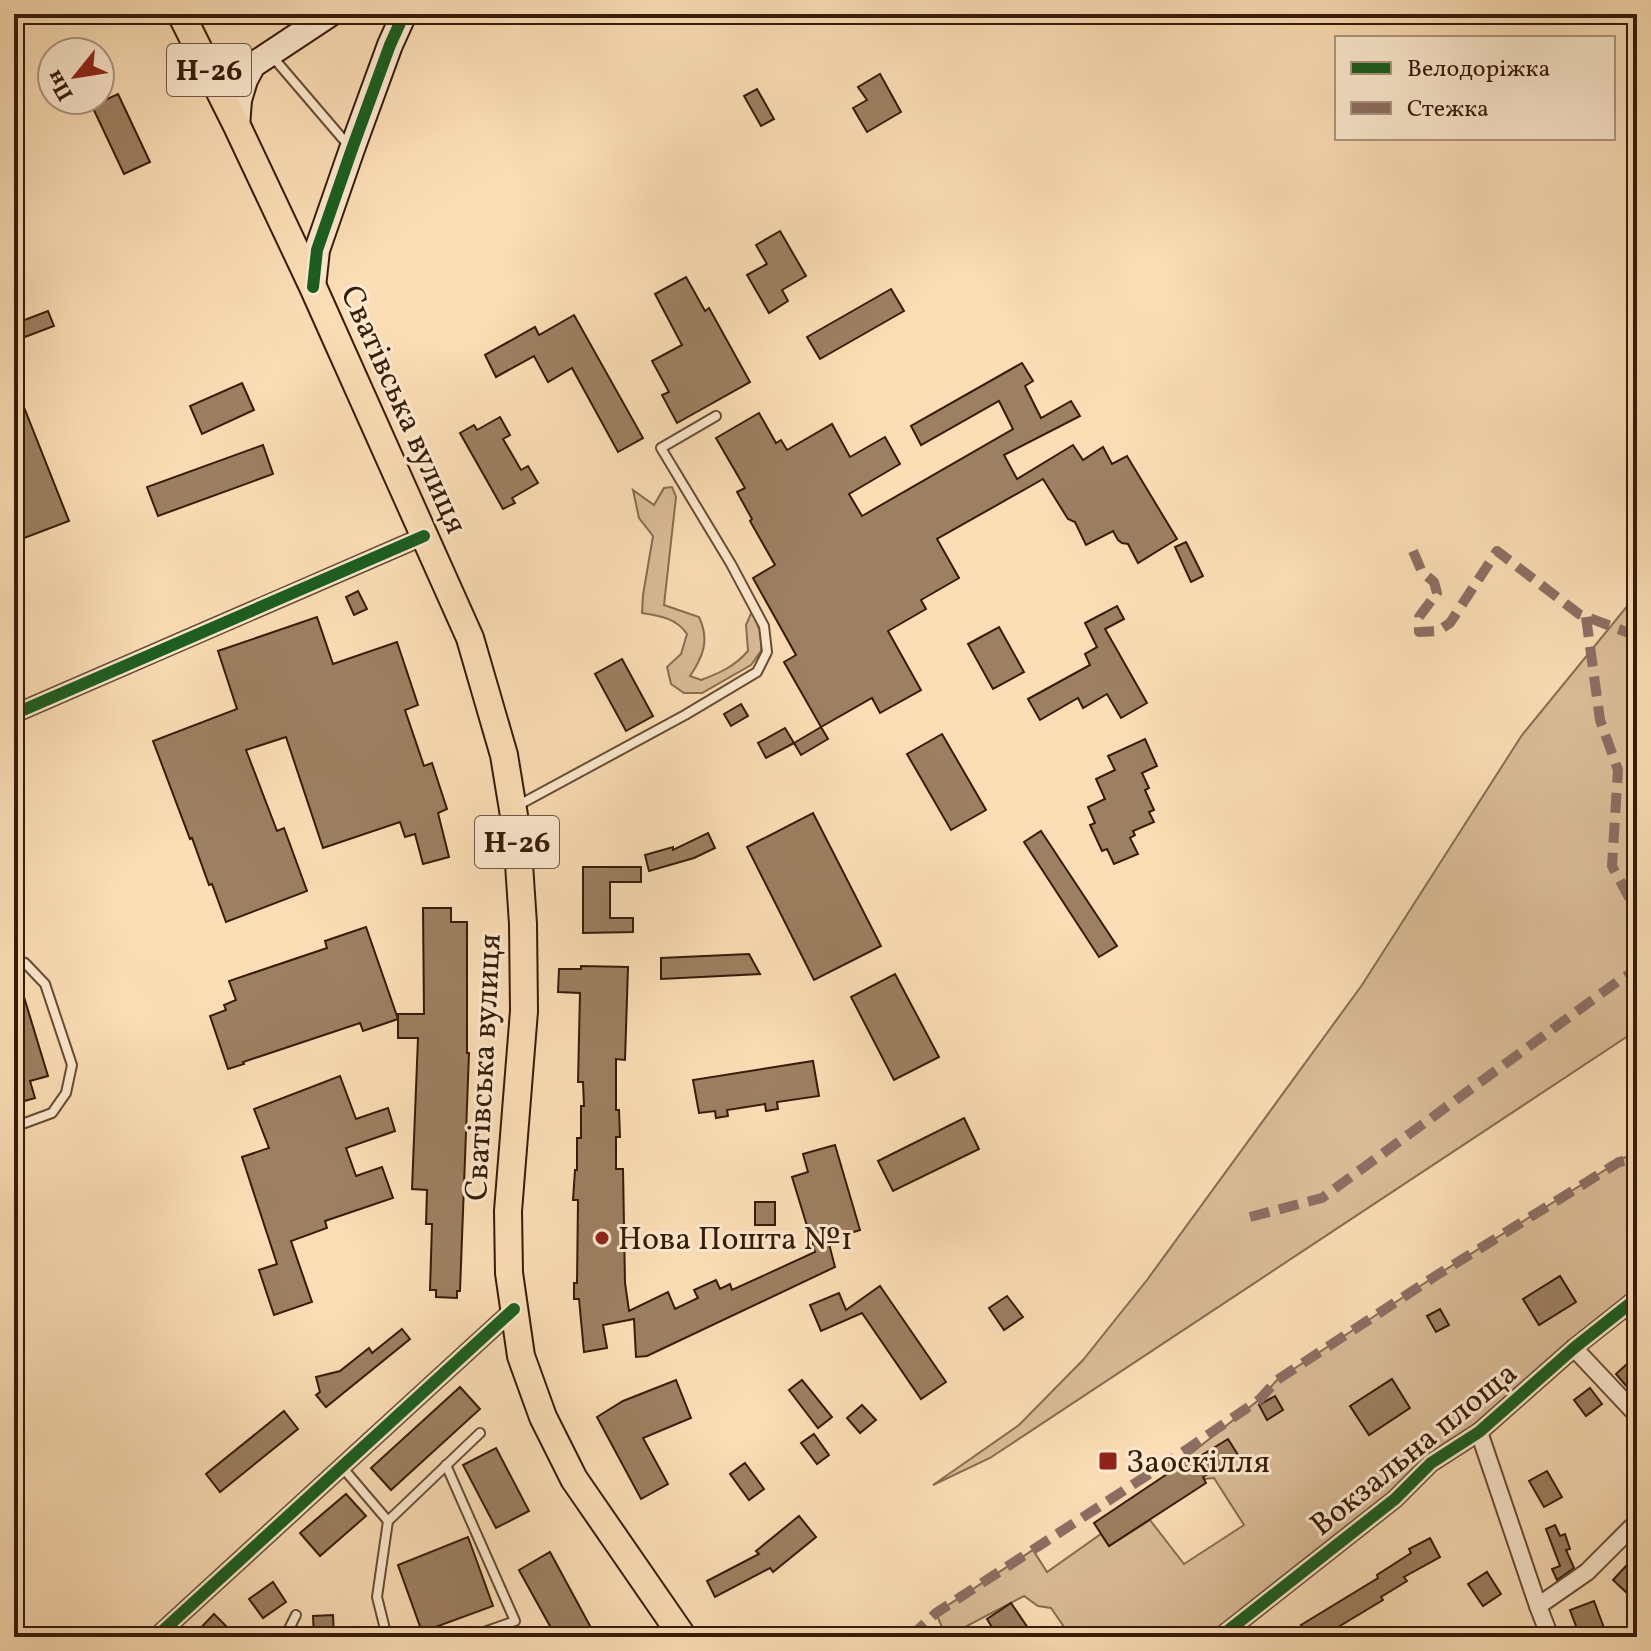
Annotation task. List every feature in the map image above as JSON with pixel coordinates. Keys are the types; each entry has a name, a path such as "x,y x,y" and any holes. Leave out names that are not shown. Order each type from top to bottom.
{"main road":[{"name":"Н-26","path":"181,14 237,126"},
{"name":"Сватівська вулиця","path":"237,126 313,287 470,638 504,755 517,834 524,996 508,1211 509,1273 521,1356 543,1417 574,1479 683,1637"}],"street":[{"path":"237,126 239,100 253,65 330,14"},
{"path":"313,287 317,250 390,45 404,14"},
{"path":"14,714 424,536"},
{"name":"Вокзальна площа","path":"1220,1637 1395,1499 1431,1463 1479,1432 1574,1348 1637,1298"},
{"path":"156,1637 514,1309"},
{"path":"1574,1348 1637,1415"},
{"path":"1479,1432 1550,1637"},
{"path":"1538,1606 1587,1572 1637,1522"},
{"path":"1238,1623 1249,1637"}],"lane":[{"path":"269,53 352,149"},
{"path":"512,808 685,715 757,672 767,652 764,626 731,564 661,448 716,416"},
{"path":"14,959 25,963 45,984 72,1065 66,1093 52,1113 14,1127"},
{"path":"387,1637 377,1597 388,1521 480,1433"},
{"path":"446,1465 515,1621 470,1637"},
{"path":"342,1467 388,1521"},
{"path":"285,1637 296,1615"}],"shaded area":[{"path":"672,487 676,497 664,605 699,617 702,625 704,648 690,676 701,680 715,675 748,651 746,625 752,611 762,636 761,651 751,665 702,693 684,693 671,684 667,667 681,654 687,634 673,621 642,613 653,536 639,518 633,490 654,505 664,488"},
{"path":"1637,594 1637,1030 990,1458 933,1485 1019,1425 1083,1360 1147,1280 1362,985 1522,735"},
{"path":"1637,1150 1637,1298 1220,1637 1097,1637 1094,1634 1071,1637 1051,1608 1038,1606 1024,1596 946,1637 936,1613 1033,1550 1047,1572 1101,1534 1109,1546 1150,1520 1184,1564 1244,1525 1214,1478 1204,1479 1189,1455 1260,1399 1277,1380"}],"building":[{"path":"880,74 901,112 867,132 853,108 867,100 858,87"},
{"path":"757,89 774,119 761,126 744,96"},
{"path":"116,95 150,162 124,174 97,116 116,116"},
{"path":"780,231 806,276 782,290 788,301 769,313 747,275 767,264 756,245"},
{"path":"686,277 705,311 709,308 750,382 677,423 662,395 669,392 652,361 682,345 655,294"},
{"path":"891,289 904,311 820,359 807,337"},
{"path":"48,311 54,326 25,337 19,322"},
{"path":"574,315 643,438 618,452 572,368 548,382 534,356 496,377 485,355 535,327 539,335"},
{"path":"1022,363 1033,381 1025,386 1041,418 1071,401 1080,416 1004,455 1017,479 1073,445 1083,460 1103,447 1112,464 1127,456 1177,539 1138,563 1128,544 1118,540 1113,531 1086,545 1075,522 1068,519 1043,479 937,539 959,578 921,600 926,609 888,631 921,690 880,713 872,698 821,727 784,662 796,655 753,578 775,565 737,492 745,488 716,438 759,413 776,443 781,440 787,450 832,424 850,457 885,437 900,464 849,494 862,516 1013,429 999,401 921,445 911,426"},
{"path":"14,382 69,521 19,540 14,528"},
{"path":"242,383 254,410 202,434 190,406"},
{"path":"500,417 510,435 503,439 521,470 528,466 538,483 512,498 515,503 503,509 460,433 474,425 477,430"},
{"path":"263,445 273,474 158,516 147,487"},
{"path":"1186,542 1203,576 1191,582 1175,547"},
{"path":"358,591 367,609 354,615 346,597"},
{"path":"1117,606 1124,619 1105,629 1147,703 1121,718 1107,694 1083,708 1078,698 1040,720 1028,699 1090,665 1085,654 1097,647 1085,623"},
{"path":"317,617 333,664 397,642 418,705 405,710 424,766 432,763 447,809 438,813 449,857 423,864 415,834 405,837 400,822 323,848 286,737 246,750 277,831 284,828 307,891 226,922 153,741 237,709 218,651"},
{"path":"999,627 1024,672 993,689 968,644"},
{"path":"622,659 653,716 626,731 595,674"},
{"path":"741,704 748,716 731,726 724,714"},
{"path":"821,727 828,739 801,755 794,743"},
{"path":"785,728 794,743 766,758 758,743"},
{"path":"942,734 986,810 951,830 907,754"},
{"path":"1145,739 1157,766 1142,773 1149,788 1145,790 1154,810 1149,812 1154,822 1133,831 1135,835 1130,838 1138,854 1114,864 1107,849 1102,851 1090,825 1095,823 1088,807 1105,799 1096,779 1115,770 1108,756"},
{"path":"813,813 881,946 814,980 747,847"},
{"path":"1041,831 1117,946 1099,957 1024,842"},
{"path":"708,833 715,848 694,858 649,871 645,855 673,847 673,850"},
{"path":"583,867 641,867 641,882 610,882 610,918 633,918 633,932 583,933"},
{"path":"423,908 451,908 451,922 467,922 469,1053 460,1291 457,1291 457,1298 436,1297 436,1290 430,1290 432,1224 426,1224 427,1190 412,1189 418,1038 398,1038 398,1014 424,1014"},
{"path":"366,927 398,1019 363,1031 360,1023 228,1069 210,1016 226,1010 224,1005 236,1000 229,981 327,948 325,941"},
{"path":"749,954 760,974 661,979 661,958"},
{"path":"581,966 628,967 625,1060 616,1059 616,1110 619,1110 620,1137 616,1137 616,1169 623,1169 625,1283 629,1311 668,1292 675,1309 698,1298 694,1290 716,1280 720,1289 730,1284 732,1290 815,1252 792,1177 808,1172 803,1154 835,1145 860,1230 828,1240 835,1267 647,1356 636,1357 634,1319 603,1325 607,1348 584,1352 579,1299 574,1299 578,1200 573,1200 577,1138 581,1138 581,1106 584,1106 583,1082 578,1082 580,993 558,992 559,969 581,969"},
{"path":"14,974 17,974 48,1076 30,1081 35,1098 14,1104"},
{"path":"895,974 939,1057 894,1080 851,997"},
{"path":"813,1061 819,1096 777,1102 778,1109 766,1111 765,1104 727,1110 728,1116 716,1118 715,1111 699,1113 693,1080"},
{"path":"340,1076 356,1119 388,1108 395,1131 346,1148 356,1176 382,1167 393,1198 325,1221 327,1228 291,1241 312,1302 274,1315 259,1270 277,1264 242,1157 269,1148 254,1109"},
{"path":"964,1118 979,1149 893,1191 878,1161"},
{"path":"755,1202 775,1202 775,1225 755,1225"},
{"path":"1560,1276 1576,1302 1539,1325 1523,1299"},
{"path":"880,1286 946,1382 921,1399 862,1313 821,1331 810,1305 839,1293 846,1310"},
{"path":"1007,1296 1023,1317 1004,1330 989,1308"},
{"path":"1440,1309 1449,1325 1436,1332 1427,1316"},
{"path":"402,1329 410,1339 326,1407 316,1395 320,1392 316,1377 340,1371 369,1348 372,1353"},
{"path":"1628,1363 1637,1373 1637,1380 1628,1388 1616,1374"},
{"path":"1392,1379 1410,1408 1369,1435 1350,1406"},
{"path":"676,1380 691,1418 643,1438 668,1484 641,1499 597,1417 623,1401"},
{"path":"802,1380 832,1417 818,1428 789,1390"},
{"path":"460,1387 480,1409 391,1490 371,1468"},
{"path":"1590,1388 1602,1404 1586,1416 1574,1400"},
{"path":"1275,1396 1283,1410 1267,1420 1259,1405"},
{"path":"862,1405 876,1420 860,1433 847,1418"},
{"path":"284,1411 298,1429 220,1492 206,1474"},
{"path":"814,1434 829,1455 817,1464 801,1443"},
{"path":"1228,1439 1238,1455 1203,1477 1206,1483 1109,1546 1094,1523 1191,1458 1192,1461"},
{"path":"496,1448 529,1511 496,1528 463,1465"},
{"path":"745,1463 764,1489 749,1500 730,1474"},
{"path":"1547,1471 1562,1497 1544,1507 1529,1481"},
{"path":"346,1494 366,1516 320,1556 300,1533"},
{"path":"799,1516 816,1537 773,1572 770,1568 715,1597 707,1581 759,1554 756,1551"},
{"path":"1555,1525 1560,1536 1565,1534 1570,1549 1566,1550 1574,1568 1557,1580 1552,1569 1560,1566 1546,1529"},
{"path":"468,1537 493,1606 422,1632 398,1565"},
{"path":"1430,1538 1440,1557 1404,1577 1407,1581 1381,1597 1383,1600 1330,1632 1334,1637 1310,1637 1301,1625 1378,1578 1377,1575 1411,1553 1409,1549"},
{"path":"550,1552 596,1637 556,1637 519,1570"},
{"path":"1637,1554 1637,1584 1628,1594 1613,1580"},
{"path":"1487,1572 1501,1594 1483,1606 1468,1584"},
{"path":"273,1582 286,1602 263,1618 249,1599"},
{"path":"1594,1601 1604,1628 1580,1637 1570,1610"},
{"path":"1011,1603 1030,1631 1022,1637 998,1637 987,1619"},
{"path":"214,1614 228,1628 219,1637 192,1637"},
{"path":"333,1615 334,1637 314,1637 313,1616"}],"marked path":[{"path":"1413,551 1422,572 1434,582 1437,593 1419,617 1419,632 1438,631 1450,623 1497,551 1579,614 1637,636"},
{"path":"1586,617 1600,720 1618,770 1612,866 1637,912"},
{"path":"1250,1217 1322,1198 1637,970"},
{"path":"910,1637 936,1613 1260,1399 1277,1380 1437,1275 1619,1162 1637,1158"}],"cycle path":[{"path":"313,287 317,250 390,45 404,14"},
{"path":"14,714 424,536"},
{"path":"1220,1637 1395,1499 1431,1463 1479,1432 1574,1348 1637,1298"},
{"path":"156,1637 514,1309"}],"place":[{"name":"Нова Пошта №1","path":"602,1238"},
{"name":"Заоскiлля","path":"1108,1461"}]}
